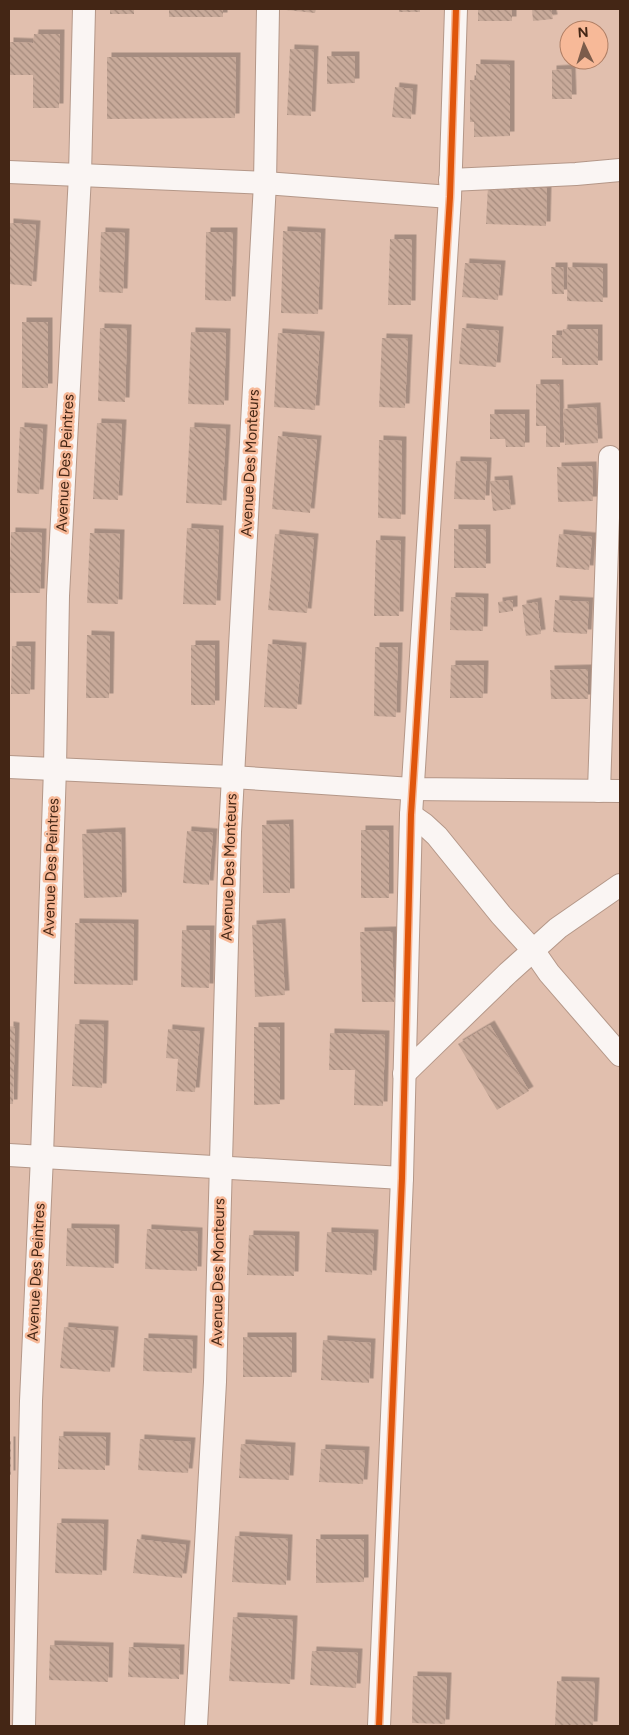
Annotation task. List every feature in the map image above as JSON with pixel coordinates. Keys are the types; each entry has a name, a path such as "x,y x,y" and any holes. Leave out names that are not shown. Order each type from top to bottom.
{"street":[{"name":"Avenue Des Peintres","path":"24,1726 31,1401 42,1156 55,768 58,596 80,175 84,9"},
{"name":"Avenue Des Monteurs","path":"196,1726 215,1382 232,777 265,183 268,9"},
{"path":"379,1726 402,1178 412,789 450,188 456,9"},
{"path":"9,172 265,183 450,188 620,170"},
{"path":"9,767 232,777 412,789 610,791 610,457"},
{"path":"411,815 437,836 501,915 533,950 549,973 620,1056"},
{"path":"404,1074 558,928 620,886"},
{"path":"9,1155 402,1178"}],"building":[{"path":"110,9 134,9 134,14 110,14"},
{"path":"169,9 223,9 223,17 169,17"},
{"path":"286,9 316,9 315,13"},
{"path":"399,9 420,9 420,12 399,12"},
{"path":"478,9 512,9 512,21 478,21"},
{"path":"532,9 551,9 553,19 533,21"},
{"path":"34,34 60,34 59,108 33,108 33,75 9,75 9,42 33,43"},
{"path":"290,49 314,50 311,116 287,115"},
{"path":"327,56 355,56 355,83 327,84"},
{"path":"107,57 236,57 235,118 107,119"},
{"path":"476,64 510,65 510,136 474,137 474,122 470,122 470,80 476,80"},
{"path":"552,70 571,70 572,99 552,99"},
{"path":"395,87 413,89 411,119 392,117"},
{"path":"488,186 547,188 546,226 486,224"},
{"path":"9,223 36,225 32,286 9,284"},
{"path":"283,231 321,233 318,314 281,313"},
{"path":"101,232 125,233 123,293 99,292"},
{"path":"206,232 233,232 231,301 205,300"},
{"path":"390,239 412,239 411,305 388,305"},
{"path":"465,263 501,265 498,300 462,297"},
{"path":"551,267 563,267 564,294 552,294"},
{"path":"568,267 603,268 603,302 567,301"},
{"path":"22,322 48,322 48,388 22,388"},
{"path":"100,328 127,329 125,402 98,401"},
{"path":"462,328 499,331 496,367 459,364"},
{"path":"563,329 598,329 598,365 562,365 562,358 552,358 552,335 562,335"},
{"path":"191,332 226,333 224,405 188,404"},
{"path":"278,333 320,336 315,410 274,407"},
{"path":"382,338 408,339 405,408 379,407"},
{"path":"536,384 559,384 560,447 546,447 546,426 536,426"},
{"path":"596,407 598,443 565,445 563,409"},
{"path":"490,414 525,414 525,447 506,447 505,439 490,439"},
{"path":"97,423 122,424 118,500 93,499"},
{"path":"20,427 43,429 39,494 17,493"},
{"path":"190,427 226,429 222,505 186,503"},
{"path":"278,436 317,440 310,513 272,509"},
{"path":"379,440 402,441 401,519 378,518"},
{"path":"456,461 487,462 485,500 454,499"},
{"path":"592,466 593,501 558,502 557,467"},
{"path":"508,480 511,509 493,511 490,481"},
{"path":"187,528 219,530 216,605 183,604"},
{"path":"454,529 486,529 486,568 454,568"},
{"path":"11,532 42,533 40,593 9,593"},
{"path":"90,533 120,534 118,604 87,603"},
{"path":"275,534 314,538 307,613 268,610"},
{"path":"559,534 592,537 589,570 556,567"},
{"path":"376,540 401,541 399,616 374,616"},
{"path":"451,597 484,598 483,631 450,630"},
{"path":"513,600 513,611 499,613 498,602"},
{"path":"555,600 589,602 587,634 553,632"},
{"path":"537,602 541,634 526,636 522,605"},
{"path":"87,635 110,636 109,698 86,698"},
{"path":"268,644 302,647 297,709 264,707"},
{"path":"191,645 215,645 215,705 191,705"},
{"path":"12,646 31,646 30,694 11,694"},
{"path":"375,647 398,647 396,717 374,716"},
{"path":"451,665 484,665 483,698 450,698"},
{"path":"588,669 588,699 551,699 550,670"},
{"path":"289,824 290,893 263,893 262,825"},
{"path":"361,830 389,830 389,898 361,898"},
{"path":"187,831 213,833 209,885 183,883"},
{"path":"121,832 122,897 84,898 82,834"},
{"path":"75,923 134,924 133,985 74,984"},
{"path":"281,923 285,995 255,997 252,925"},
{"path":"182,930 210,930 209,988 181,987"},
{"path":"392,931 394,1002 362,1002 360,932"},
{"path":"75,1024 104,1025 102,1088 72,1086"},
{"path":"490,1025 529,1091 497,1110 458,1044"},
{"path":"9,1026 15,1027 13,1104 9,1104"},
{"path":"254,1027 280,1027 280,1104 254,1105"},
{"path":"168,1029 200,1032 195,1092 176,1091 178,1059 166,1058"},
{"path":"330,1033 385,1035 383,1106 354,1105 355,1070 329,1070"},
{"path":"67,1228 115,1229 114,1268 66,1266"},
{"path":"147,1229 198,1232 197,1271 145,1269"},
{"path":"327,1232 374,1234 372,1275 325,1272"},
{"path":"249,1235 295,1236 294,1276 247,1275"},
{"path":"64,1327 114,1331 110,1372 60,1368"},
{"path":"243,1337 292,1337 292,1377 243,1377"},
{"path":"144,1338 193,1340 192,1373 143,1371"},
{"path":"323,1340 371,1343 369,1383 321,1380"},
{"path":"59,1436 106,1437 105,1470 58,1469"},
{"path":"140,1439 191,1442 188,1473 138,1470"},
{"path":"9,1441 11,1441 11,1475 9,1475"},
{"path":"241,1444 291,1447 289,1480 239,1478"},
{"path":"321,1449 365,1451 363,1484 319,1482"},
{"path":"57,1523 104,1524 102,1575 55,1573"},
{"path":"235,1536 288,1539 286,1585 232,1582"},
{"path":"137,1539 186,1545 182,1578 133,1573"},
{"path":"316,1539 364,1539 364,1582 316,1583"},
{"path":"233,1617 293,1620 290,1684 229,1681"},
{"path":"50,1645 109,1647 108,1682 49,1680"},
{"path":"129,1647 180,1649 179,1679 128,1677"},
{"path":"312,1651 358,1653 356,1688 310,1685"},
{"path":"413,1676 447,1677 445,1724 412,1723"},
{"path":"557,1681 595,1682 593,1726 555,1726"}],"cycle path":[{"path":"379,1726 402,1178 411,815 450,197 456,9"}]}
